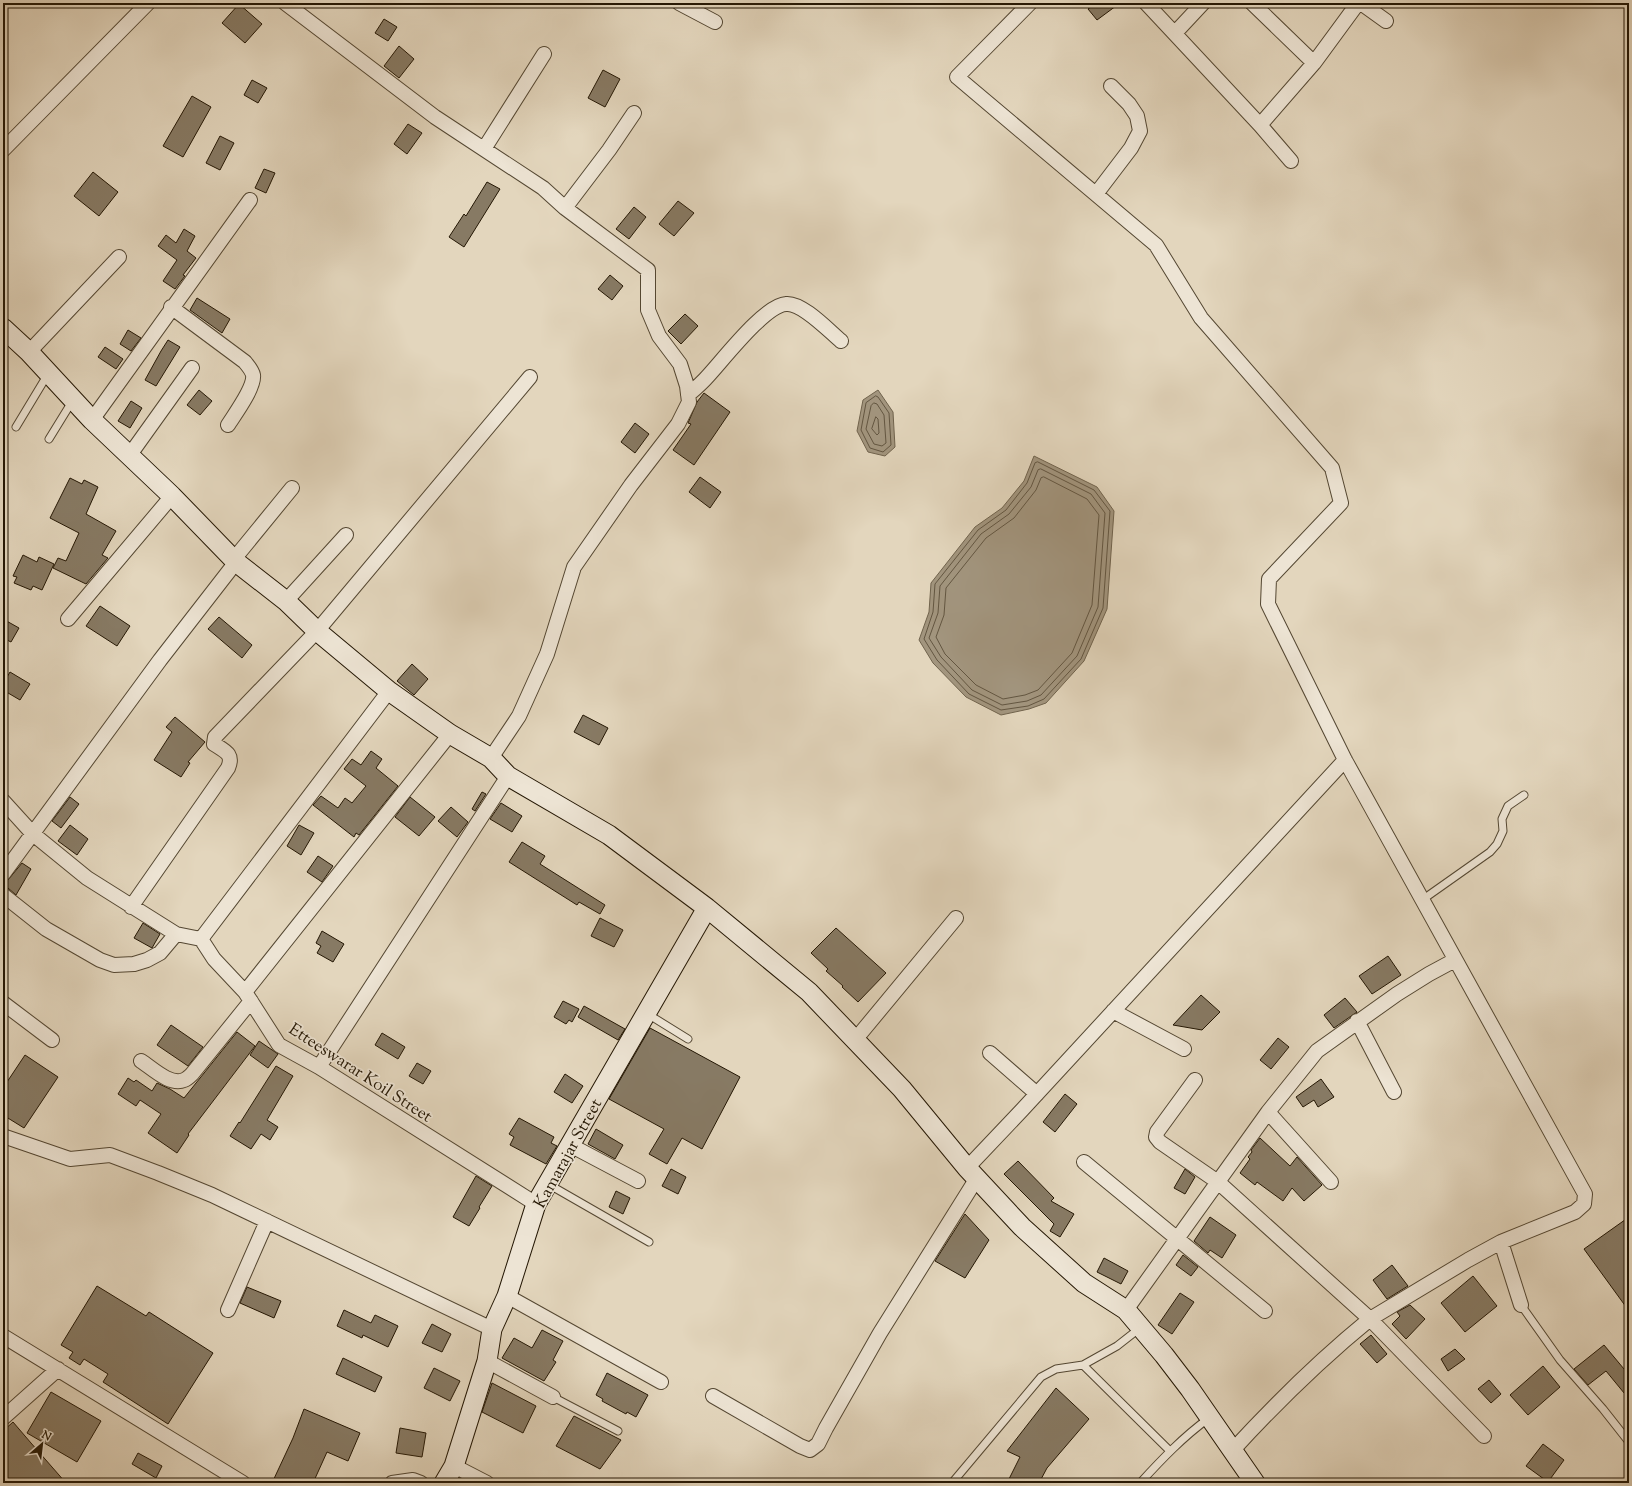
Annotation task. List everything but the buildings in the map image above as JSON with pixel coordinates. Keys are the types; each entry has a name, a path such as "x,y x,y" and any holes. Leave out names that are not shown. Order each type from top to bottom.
{"street":[{"path":"3,150 148,3"},
{"path":"285,3 435,117 542,188 565,208 648,270 648,310 659,336 680,364 687,386 689,402 678,424 632,484 574,567 547,654 519,716 491,758"},
{"path":"679,3 715,22"},
{"path":"1030,3 957,78 1156,245 1201,318 1332,468 1341,504 1269,579 1268,604 1345,760 1585,1194 1584,1204 1575,1212 1501,1242 1468,1260 1370,1319 1346,1338 1258,1423 1232,1451"},
{"path":"1146,3 1260,125 1291,161"},
{"path":"1175,33 1202,3"},
{"path":"1252,3 1314,63"},
{"path":"1260,125 1314,63 1359,3 1386,21"},
{"path":"484,150 544,54"},
{"path":"1096,194 1131,148 1140,131 1137,116 1129,104 1111,86"},
{"path":"565,208 609,150 634,113"},
{"path":"92,420 171,307 250,200"},
{"path":"29,352 119,257"},
{"path":"688,395 707,377 759,320 773,309 786,304 801,308 841,341"},
{"path":"171,307 245,362 251,369 253,377 249,390 228,425"},
{"path":"3,328 29,352 92,420 172,496 235,560 286,601 317,631 389,691 450,734 491,758 508,776 609,835 707,908 809,992 902,1089 972,1173 1022,1226 1084,1283 1126,1310 1164,1355 1255,1483"},
{"path":"129,456 192,368"},
{"path":"131,907 228,768 231,761 230,755 214,744 215,738 317,631 530,377"},
{"path":"3,874 160,660 235,560 292,488"},
{"path":"68,619 172,496"},
{"path":"286,601 346,534"},
{"path":"3,801 33,834 86,878 176,934 201,939 389,691"},
{"path":"141,1061 165,1078 174,1081 184,1080 192,1074 248,997 450,734"},
{"path":"713,1396 800,1446 810,1450 818,1444 972,1173 1037,1094 1345,760"},
{"path":"319,1067 508,776"},
{"path":"3,894 46,929 95,957 114,965 134,964 147,960 160,953 176,934"},
{"name":"Kamarajar Street","path":"444,1483 454,1466 487,1361 492,1329 507,1296 536,1204 707,908"},
{"path":"855,1040 956,918"},
{"name":"Etteeswarar Koil Street","path":"201,939 214,959 248,997 279,1045 319,1067 536,1204"},
{"path":"1126,1310 1268,1112 1317,1050 1396,994 1428,974 1455,960"},
{"path":"3,1003 52,1040"},
{"path":"1113,1011 1184,1049"},
{"path":"1357,1021 1394,1092"},
{"path":"990,1052 1037,1094"},
{"path":"1196,1080 1157,1132 1156,1136 1160,1142 1218,1182 1370,1319 1484,1436"},
{"path":"1268,1112 1331,1182"},
{"path":"3,1136 70,1159 110,1155 212,1195 492,1329"},
{"path":"570,1145 638,1181"},
{"path":"1084,1162 1265,1311"},
{"path":"228,1310 267,1221"},
{"path":"1501,1242 1521,1305"},
{"path":"507,1296 662,1382"},
{"path":"3,1336 243,1483"},
{"path":"487,1361 553,1397"},
{"path":"3,1418 58,1369"},
{"path":"454,1466 487,1483"},
{"path":"392,1483 412,1480 421,1483"}],"lane":[{"path":"16,427 49,374"},
{"path":"49,439 73,400"},
{"path":"1422,900 1490,852 1497,844 1502,831 1502,819 1508,806 1524,795"},
{"path":"646,1013 688,1039"},
{"path":"548,1184 649,1242"},
{"path":"1521,1305 1560,1360 1603,1409 1629,1442"},
{"path":"952,1483 1041,1377 1056,1370 1083,1365 1117,1346 1141,1328"},
{"path":"1083,1365 1170,1451"},
{"path":"553,1397 618,1432"},
{"path":"1140,1483 1189,1432 1210,1418"}],"water":[{"path":"878,390 893,412 895,447 885,456 868,452 857,431 863,400"},
{"path":"1034,456 1097,487 1114,511 1107,609 1084,661 1046,703 1029,709 1001,715 966,697 933,663 919,640 929,612 931,583 975,527 1002,508 1024,481"}]}
